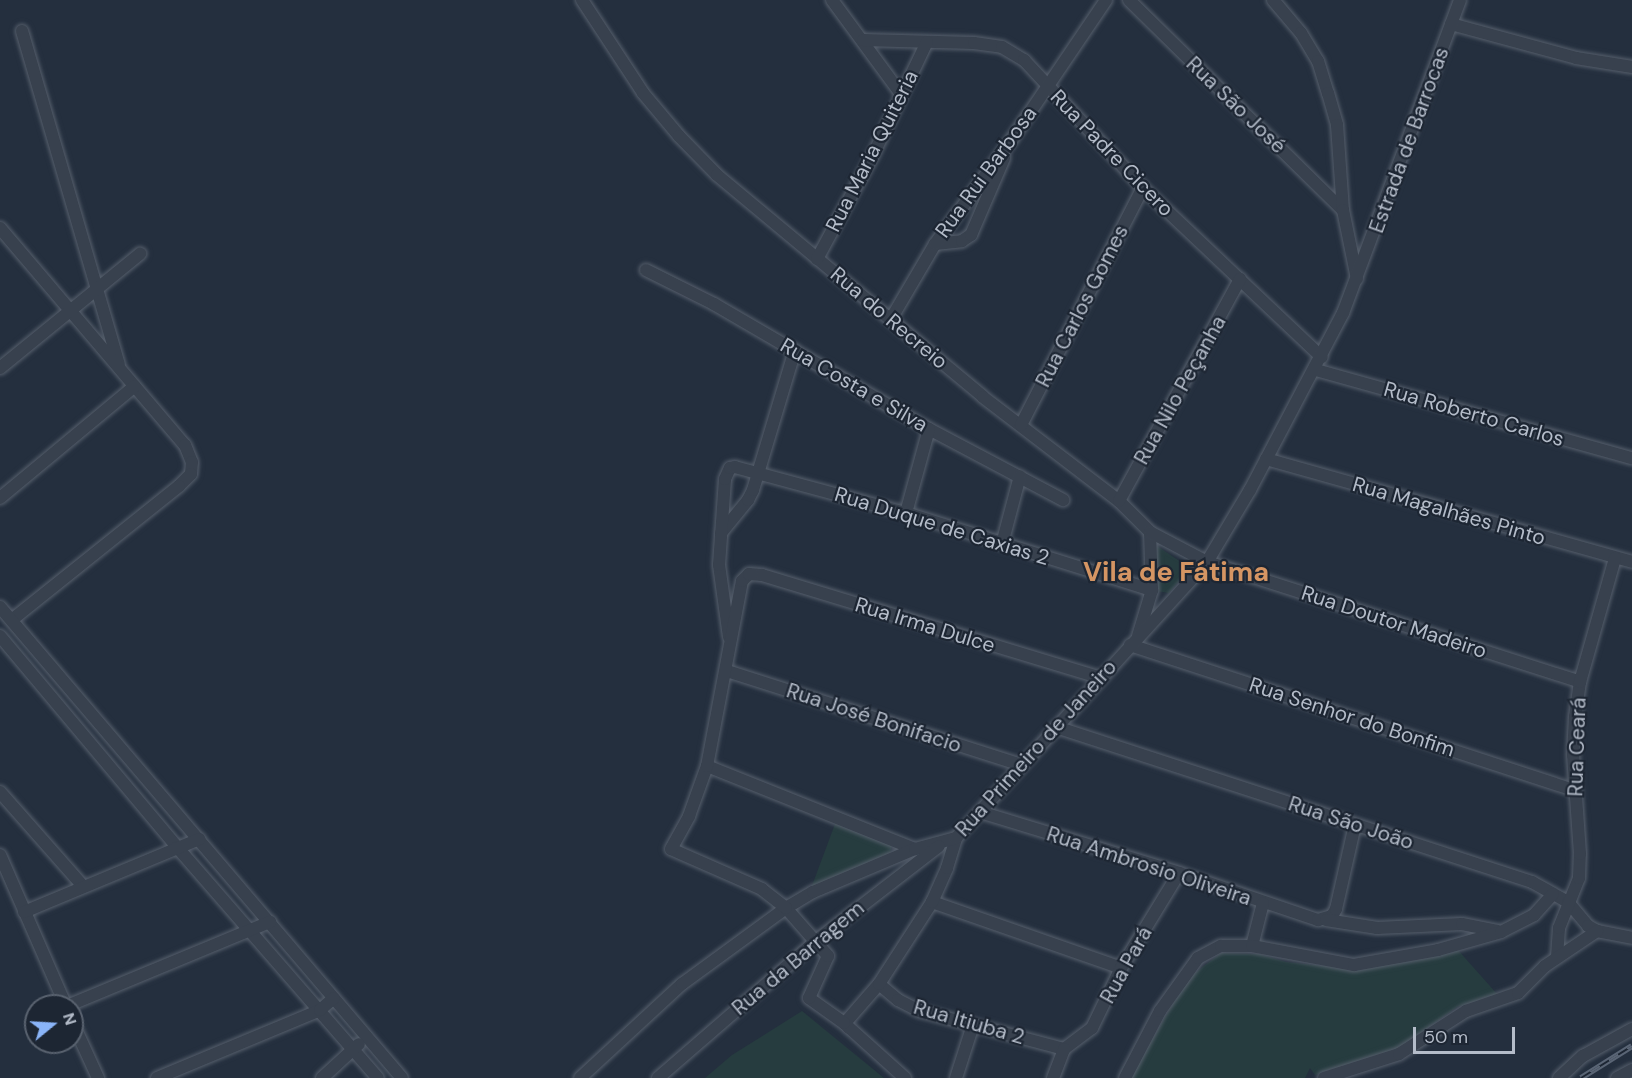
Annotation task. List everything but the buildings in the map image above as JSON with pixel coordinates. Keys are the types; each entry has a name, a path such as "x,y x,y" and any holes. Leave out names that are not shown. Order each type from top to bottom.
{"street":[{"name":"Rua do Recreio","path":"582,0 643,93 679,136 717,175 983,397 1119,501 1150,532"},
{"path":"832,0 901,94"},
{"name":"Rua Rui Barbosa","path":"891,319 935,244 1012,139 1106,0"},
{"name":"Rua São José","path":"1129,0 1343,210"},
{"path":"1273,0 1301,33 1322,71 1337,125 1343,210 1357,281"},
{"name":"Estrada de Barrocas","path":"1357,281 1460,0"},
{"path":"1451,24 1576,58 1632,66"},
{"path":"21,31 120,368"},
{"name":"Rua Padre Cicero","path":"863,40 1002,47 1024,60 1143,188 1322,357"},
{"name":"Rua Maria Quiteria","path":"817,259 874,153 927,42"},
{"path":"935,244 962,241 971,235 1012,139"},
{"name":"Rua Carlos Gomes","path":"1021,425 1143,188"},
{"path":"2,235 70,309 185,445 192,462 191,474 12,620"},
{"path":"0,368 140,254"},
{"name":"Rua Costa e Silva","path":"646,270 714,304 929,429 1063,500"},
{"name":"Rua Nilo Peçanha","path":"1119,501 1240,279"},
{"name":"Rua Primeiro de Janeiro","path":"580,1078 682,984 786,908 813,892 915,849 956,838 1207,562 1316,370 1357,281"},
{"path":"795,350 760,471 748,500 721,533 719,566 730,644 727,671 707,766 689,816 671,849 762,889 786,908 828,956 809,998 851,1030 905,1078"},
{"name":"Rua Roberto Carlos","path":"1316,370 1632,458"},
{"path":"0,498 135,386"},
{"path":"906,513 929,429"},
{"name":"Rua Magalhães Pinto","path":"1266,459 1632,562"},
{"name":"Rua Duque de Caxias 2","path":"721,533 724,488 730,468 760,471 906,513 1152,590"},
{"path":"1002,544 1020,476"},
{"path":"1134,641 1152,590 1150,532"},
{"name":"Rua Doutor Madeiro","path":"1150,532 1207,562 1580,682"},
{"name":"Rua Ceará","path":"1557,957 1559,928 1579,878 1580,854 1574,790 1575,717 1580,682 1615,558"},
{"name":"Rua Irma Dulce","path":"730,644 742,581 749,573 1100,678"},
{"path":"0,607 402,1078"},
{"path":"0,636 177,847 251,929 378,1078"},
{"name":"Rua Senhor do Bonfim","path":"1134,641 1574,790"},
{"name":"Rua José Bonifacio","path":"727,671 1021,765"},
{"name":"Rua São João","path":"1056,728 1532,882 1568,902 1588,926 1597,931"},
{"path":"707,766 915,849"},
{"path":"0,792 83,886"},
{"name":"Rua Ambrosio Oliveira","path":"980,812 1322,920 1377,928 1462,924 1501,932"},
{"path":"1322,920 1336,909 1355,825"},
{"path":"851,1030 845,1023 879,984 932,902 947,868 956,838"},
{"path":"24,912 199,839"},
{"name":"Rua da Barragem","path":"658,1078 816,941 942,843"},
{"path":"0,855 61,994"},
{"name":"Rua Pará","path":"1064,1049 1092,1028 1121,968 1179,873"},
{"path":"1125,1078 1160,1011 1198,958 1221,946 1252,946 1354,965 1438,950 1501,932 1534,915 1553,894"},
{"path":"932,902 1121,968"},
{"path":"1252,946 1263,903"},
{"path":"84,999 270,922"},
{"path":"1324,1078 1399,1054 1466,1011 1518,993 1557,957 1597,931 1632,938"},
{"name":"Rua Itiuba 2","path":"879,984 898,1000 913,1008 1064,1049"},
{"path":"157,1078 320,1010 334,998"},
{"path":"956,1078 973,1025"},
{"path":"1559,1078 1583,1056 1632,1029"},
{"path":"322,1078 367,1037"},
{"path":"84,1047 98,1078"},
{"path":"1053,1078 1064,1049"},
{"path":"1617,1078 1632,1070"}],"green space":[{"path":"1157,546 1190,568 1169,593 1156,591"},
{"path":"835,824 881,838 892,845 890,853 810,891"},
{"path":"1457,949 1498,995 1457,1007 1401,1047 1315,1075 1310,1068 1305,1078 1130,1078 1187,979 1221,953 1259,954 1286,962 1355,969"},
{"path":"802,1011 884,1078 705,1078 732,1055"}],"railway":[{"path":"1581,1078 1632,1046"}],"district":[{"name":"Vila de Fátima","path":"1176,572"}]}
